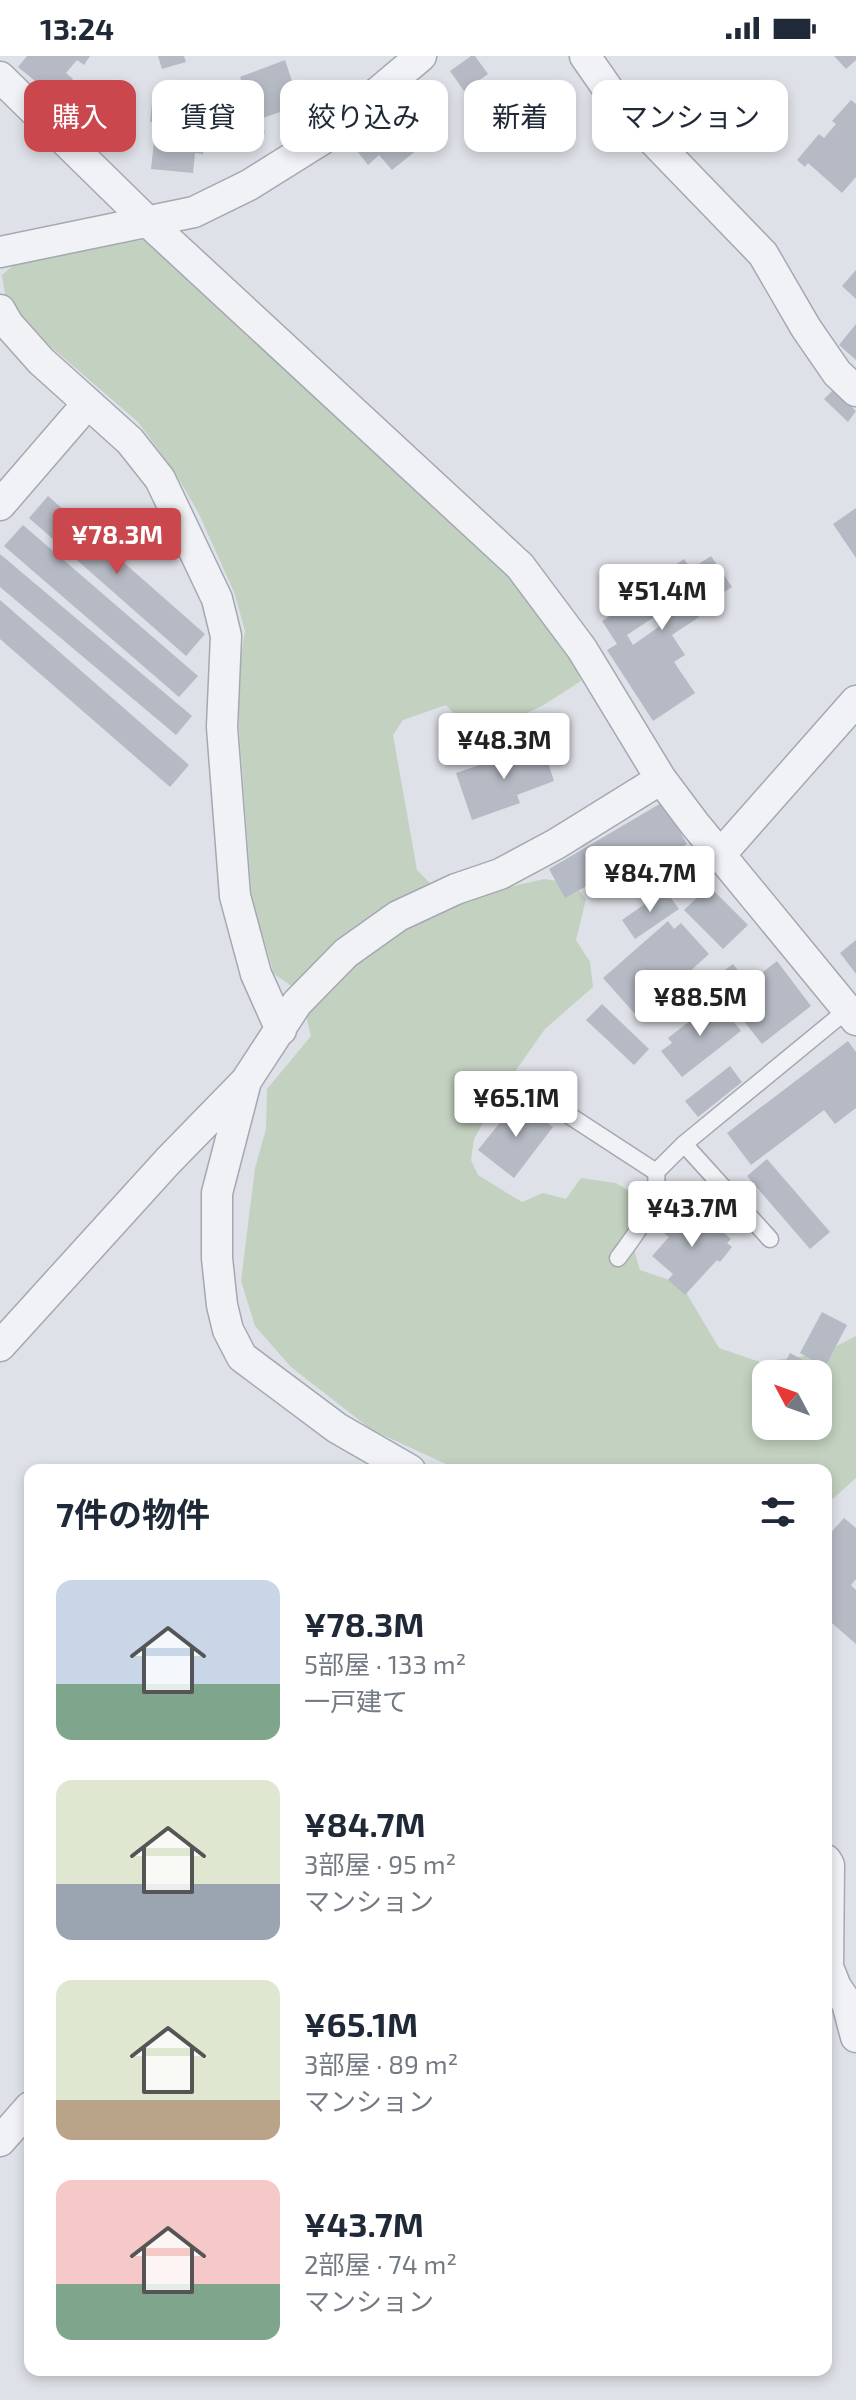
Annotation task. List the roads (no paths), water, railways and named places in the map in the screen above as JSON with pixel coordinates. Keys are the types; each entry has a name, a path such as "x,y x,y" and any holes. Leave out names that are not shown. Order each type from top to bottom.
{"street":[{"path":"0,252 194,212 249,185 321,140 421,56"},
{"path":"585,56 619,105 763,254 806,328 837,373 856,391"},
{"path":"0,77 146,220 520,566 582,649 661,779 852,1015"},
{"path":"0,310 8,324 41,361 130,441 160,479 217,599 226,636 222,727 235,896 256,974 281,1030"},
{"path":"0,505 88,403"},
{"path":"720,855 856,701"},
{"path":"0,1346 168,1161 246,1081 297,1003 346,953 398,916 456,889 500,874 556,844 661,779"},
{"path":"246,1081 217,1193 217,1258 228,1330 242,1357 337,1428 400,1464"},
{"path":"832,1977 847,2003 856,2037"},
{"path":"0,2141 24,2114"}],"lane":[{"path":"656,1172 684,1144 852,1015"},
{"path":"544,1099 656,1172"},
{"path":"684,1144 770,1239"},
{"path":"618,1258 643,1223 653,1201 658,1189 656,1172"}]}
